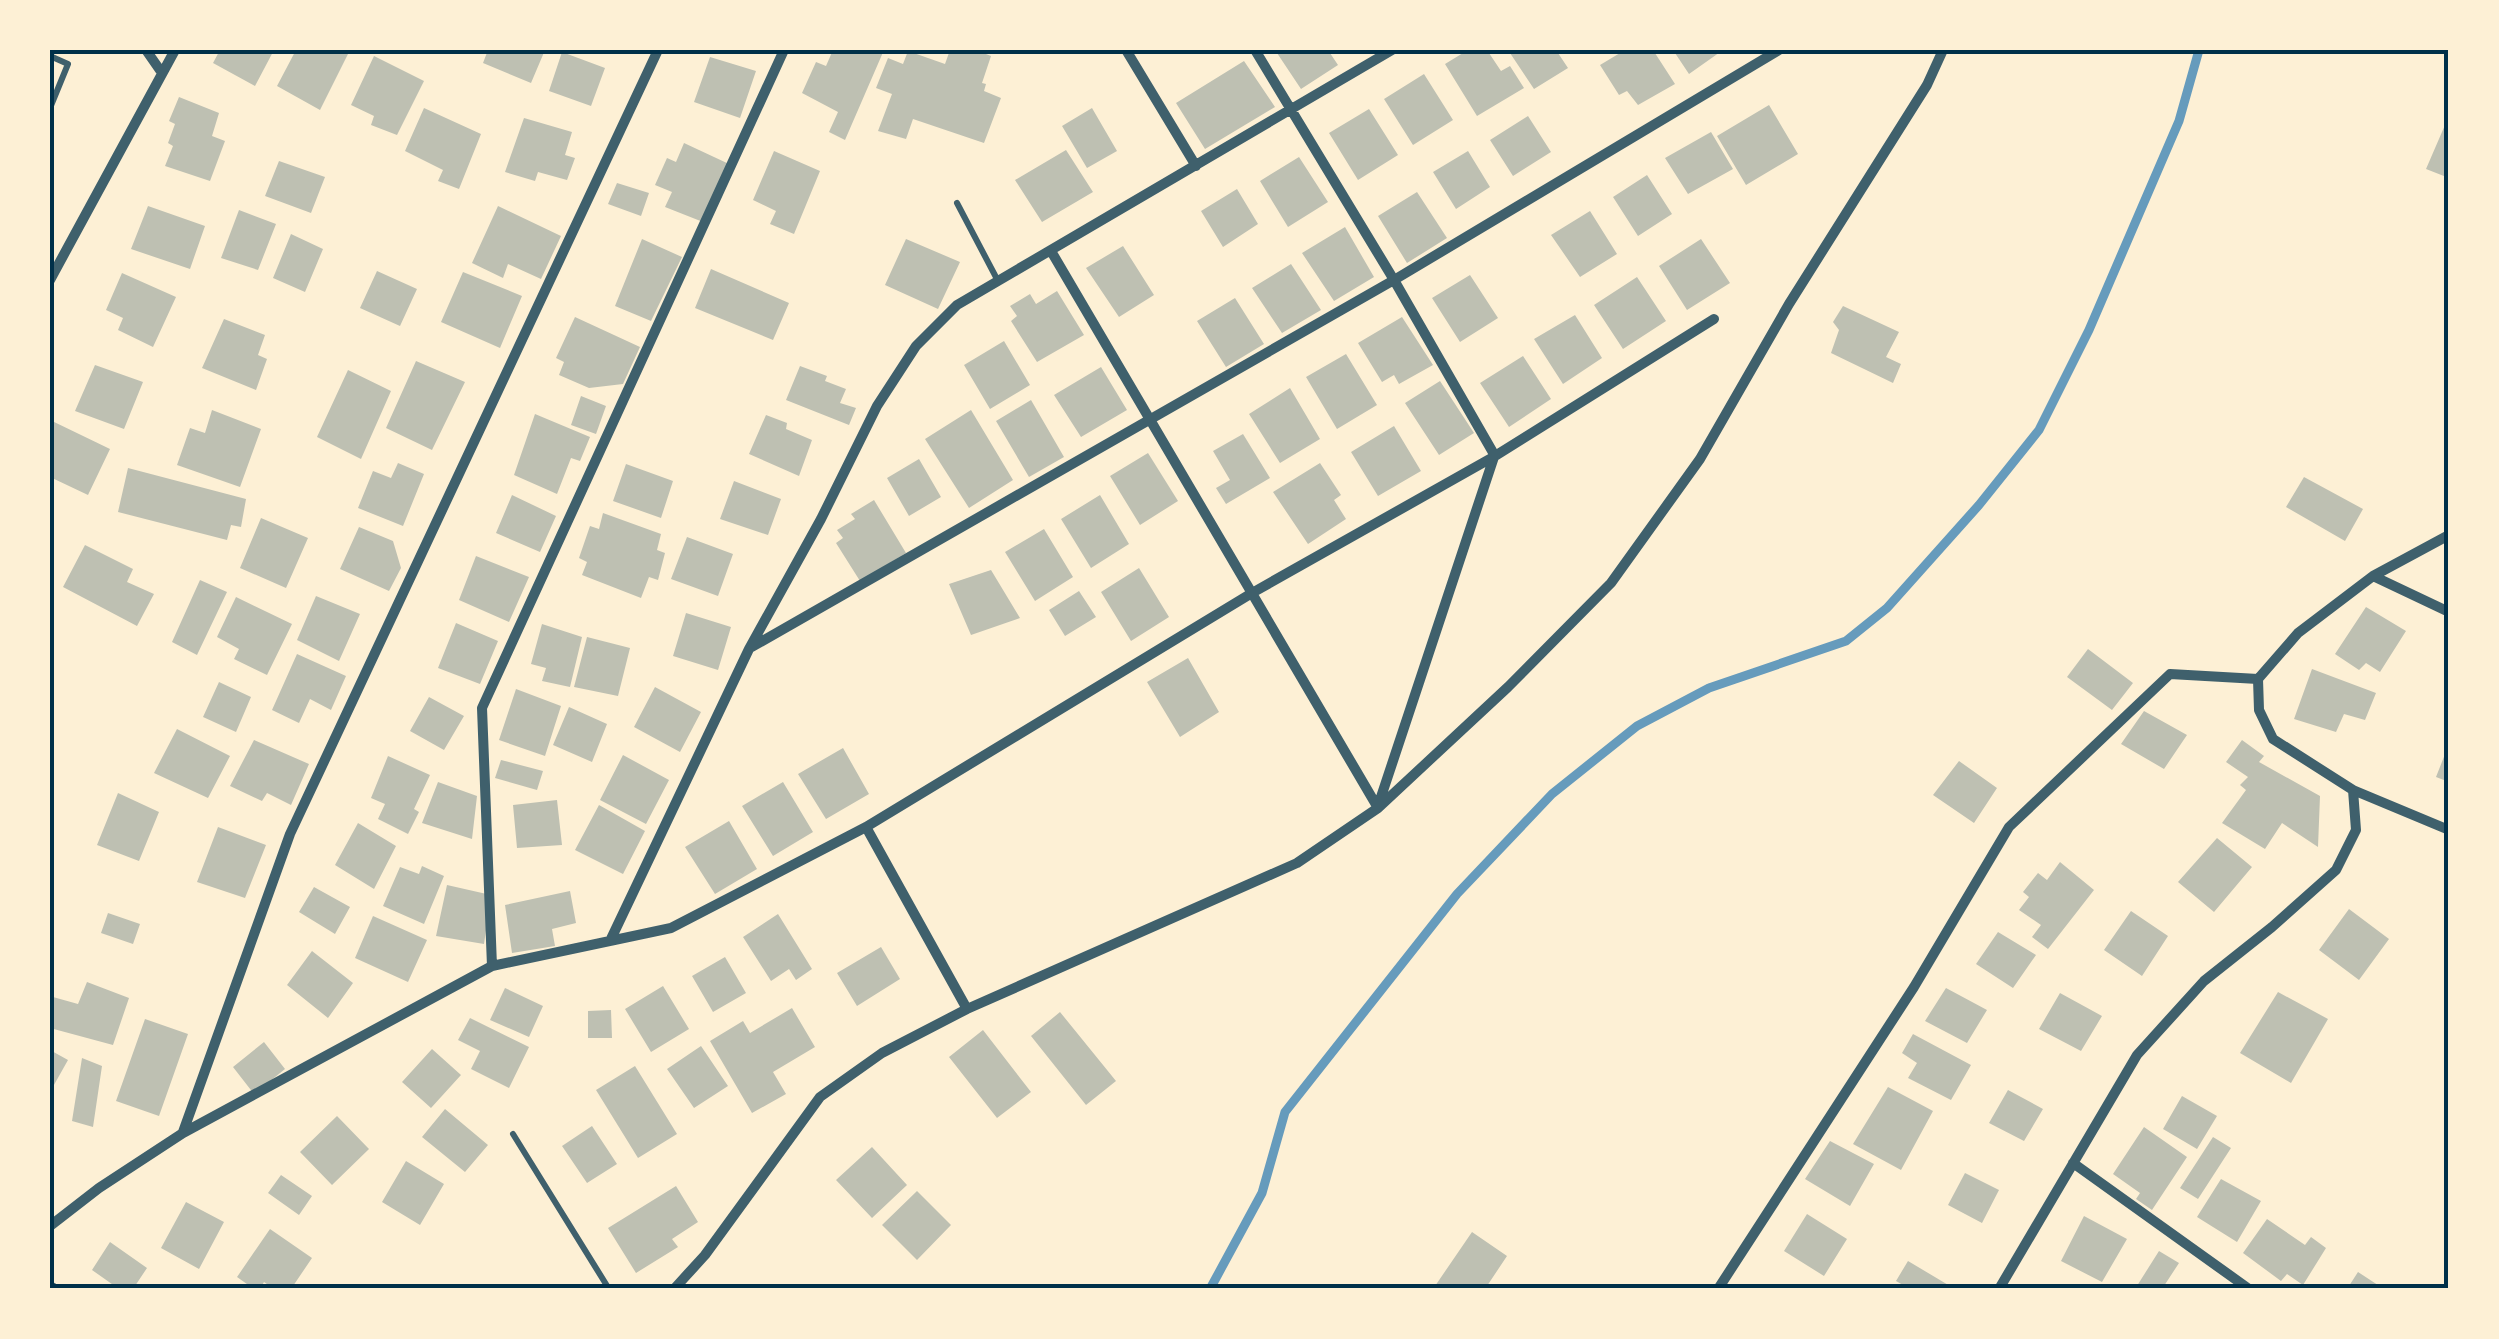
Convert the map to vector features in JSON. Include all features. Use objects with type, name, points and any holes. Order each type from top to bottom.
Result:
[{"type":"street","points":[[146,50],[162,73]]},
{"type":"street","points":[[50,280],[175,50]]},
{"type":"street","points":[[183,1134],[290,834],[658,50]]},
{"type":"street","points":[[492,966],[482,708],[784,50]]},
{"type":"street","points":[[1126,50],[1196,166]]},
{"type":"street","points":[[1255,50],[1495,456],[1378,808]]},
{"type":"street","points":[[610,942],[749,649],[877,406],[916,346],[957,306],[1392,50]]},
{"type":"street","points":[[749,649],[1394,280],[1779,50]]},
{"type":"street","points":[[674,1289],[705,1254],[820,1097],[882,1052],[967,1009],[1297,863],[1378,808],[1508,687],[1611,583],[1700,459],[1789,304],[1927,85],[1943,50]]},
{"type":"street","points":[[1051,251],[1378,808]]},
{"type":"street","points":[[50,1226],[99,1188],[183,1134],[492,966],[671,928],[866,827],[1252,594],[1495,456],[1714,319]]},
{"type":"street","points":[[2449,536],[2373,576],[2298,634],[2258,679],[2259,710],[2273,739],[2353,790],[2449,830]]},
{"type":"street","points":[[2373,576],[2449,612]]},
{"type":"street","points":[[1718,1289],[1914,987],[2010,826],[2170,674],[2258,679]]},
{"type":"street","points":[[1999,1289],[2136,1054],[2204,981],[2336,870],[2356,830],[2353,790]]},
{"type":"street","points":[[866,827],[967,1009]]},
{"type":"street","points":[[2073,1163],[2249,1289]]},
{"type":"lane","points":[[50,56],[68,64],[50,108]]},
{"type":"lane","points":[[957,203],[998,282]]},
{"type":"lane","points":[[513,1134],[609,1289]]},
{"type":"building","points":[[220,50],[274,50],[255,86],[213,63]]},
{"type":"building","points":[[296,50],[349,52],[320,110],[277,86]]},
{"type":"building","points":[[488,50],[545,50],[531,83],[483,63]]},
{"type":"building","points":[[833,50],[884,50],[845,140],[829,132],[838,112],[802,93],[816,62],[826,66]]},
{"type":"building","points":[[950,50],[976,50],[991,56],[982,83],[986,84],[984,91],[1001,98],[984,143],[913,119],[906,139],[878,131],[892,94],[876,88],[888,58],[903,64],[908,51],[945,64]]},
{"type":"building","points":[[1275,50],[1328,50],[1338,65],[1301,89]]},
{"type":"building","points":[[1468,50],[1487,50],[1501,71],[1510,66],[1524,88],[1477,116],[1445,64]]},
{"type":"building","points":[[1508,50],[1556,50],[1568,68],[1534,89]]},
{"type":"building","points":[[1625,50],[1653,50],[1675,84],[1638,105],[1627,91],[1619,95],[1600,65]]},
{"type":"building","points":[[1673,50],[1723,50],[1689,74]]},
{"type":"building","points":[[562,52],[605,68],[591,106],[549,91]]},
{"type":"building","points":[[374,56],[424,81],[397,135],[371,125],[374,116],[351,105]]},
{"type":"building","points":[[710,57],[756,71],[740,118],[694,102]]},
{"type":"building","points":[[1244,61],[1275,107],[1205,149],[1176,103]]},
{"type":"building","points":[[1424,74],[1453,120],[1413,145],[1384,99]]},
{"type":"building","points":[[179,97],[219,113],[212,136],[225,141],[210,181],[165,166],[173,146],[168,143],[175,124],[169,121]]},
{"type":"building","points":[[1769,105],[1798,154],[1746,185],[1717,136]]},
{"type":"building","points":[[424,108],[481,134],[459,189],[438,181],[443,170],[405,151]]},
{"type":"building","points":[[1092,108],[1117,151],[1087,168],[1062,126]]},
{"type":"building","points":[[1369,109],[1398,155],[1358,180],[1329,133]]},
{"type":"building","points":[[1528,116],[1551,152],[1513,176],[1490,140]]},
{"type":"building","points":[[524,118],[572,132],[565,155],[575,158],[567,180],[538,172],[535,181],[505,172]]},
{"type":"building","points":[[2445,125],[2449,126],[2449,178],[2426,169]]},
{"type":"building","points":[[1711,132],[1733,169],[1688,194],[1665,158]]},
{"type":"building","points":[[684,143],[729,164],[703,222],[665,207],[672,192],[655,185],[667,158],[676,162]]},
{"type":"building","points":[[1066,150],[1093,192],[1042,222],[1015,180]]},
{"type":"building","points":[[774,151],[820,171],[794,234],[770,224],[776,211],[753,200]]},
{"type":"building","points":[[1468,151],[1490,187],[1456,209],[1433,172]]},
{"type":"building","points":[[1299,157],[1328,202],[1288,227],[1260,181]]},
{"type":"building","points":[[279,161],[325,177],[311,213],[265,196]]},
{"type":"building","points":[[1647,175],[1672,214],[1638,236],[1613,197]]},
{"type":"building","points":[[617,183],[649,193],[641,216],[608,204]]},
{"type":"building","points":[[1237,189],[1258,224],[1223,247],[1201,211]]},
{"type":"building","points":[[1417,192],[1447,238],[1407,263],[1378,216]]},
{"type":"building","points":[[148,206],[205,226],[190,269],[131,249]]},
{"type":"building","points":[[498,206],[561,236],[541,279],[508,264],[503,278],[472,263]]},
{"type":"building","points":[[239,210],[276,224],[258,270],[221,258]]},
{"type":"building","points":[[1590,211],[1617,254],[1580,277],[1551,235]]},
{"type":"building","points":[[1345,227],[1374,277],[1334,301],[1302,253]]},
{"type":"building","points":[[291,234],[323,249],[305,292],[273,278]]},
{"type":"building","points":[[642,239],[682,257],[651,321],[615,306]]},
{"type":"building","points":[[906,239],[960,262],[938,309],[885,285]]},
{"type":"building","points":[[1701,239],[1730,283],[1687,310],[1659,266]]},
{"type":"building","points":[[1123,246],[1154,295],[1119,317],[1086,268]]},
{"type":"building","points":[[1291,264],[1321,310],[1282,333],[1252,288]]},
{"type":"building","points":[[711,269],[789,303],[773,340],[695,308]]},
{"type":"building","points":[[377,271],[417,289],[400,326],[360,308]]},
{"type":"building","points":[[463,272],[522,296],[500,348],[441,322]]},
{"type":"building","points":[[122,273],[176,297],[153,347],[118,330],[123,318],[106,310]]},
{"type":"building","points":[[1470,275],[1498,318],[1460,342],[1432,298]]},
{"type":"building","points":[[1637,277],[1666,321],[1623,349],[1594,305]]},
{"type":"building","points":[[1057,291],[1084,335],[1037,362],[1011,321],[1017,316],[1010,306],[1030,294],[1036,304]]},
{"type":"building","points":[[1235,298],[1264,344],[1226,367],[1197,321]]},
{"type":"building","points":[[1843,306],[1899,332],[1886,357],[1901,364],[1893,383],[1831,353],[1839,330],[1833,322]]},
{"type":"building","points":[[1575,315],[1602,358],[1563,384],[1534,339]]},
{"type":"building","points":[[575,317],[640,347],[623,384],[589,388],[559,375],[564,362],[556,358]]},
{"type":"building","points":[[1402,317],[1433,365],[1399,384],[1394,375],[1382,382],[1358,343]]},
{"type":"building","points":[[224,319],[265,335],[258,355],[267,359],[256,390],[202,368]]},
{"type":"building","points":[[1004,341],[1030,385],[990,409],[964,365]]},
{"type":"building","points":[[1346,354],[1377,405],[1337,429],[1306,377]]},
{"type":"building","points":[[1523,356],[1551,399],[1509,427],[1480,383]]},
{"type":"building","points":[[416,361],[465,382],[432,450],[386,428]]},
{"type":"building","points":[[95,365],[143,382],[124,429],[75,411]]},
{"type":"building","points":[[800,366],[827,376],[825,381],[846,389],[840,403],[856,408],[849,425],[786,400]]},
{"type":"building","points":[[1101,367],[1127,410],[1081,437],[1054,395]]},
{"type":"building","points":[[348,370],[391,391],[361,459],[317,437]]},
{"type":"building","points":[[1440,381],[1474,433],[1439,455],[1405,403]]},
{"type":"building","points":[[1290,388],[1320,439],[1280,463],[1249,414]]},
{"type":"building","points":[[581,396],[606,406],[596,434],[571,425]]},
{"type":"building","points":[[1031,400],[1064,457],[1029,477],[996,421]]},
{"type":"building","points":[[212,410],[261,429],[240,487],[177,465],[190,428],[205,433]]},
{"type":"building","points":[[971,410],[1013,480],[969,508],[925,439]]},
{"type":"building","points":[[535,414],[590,437],[580,461],[571,458],[557,494],[514,475]]},
{"type":"building","points":[[766,415],[812,440],[799,476],[749,454]]},
{"type":"building","points":[[50,420],[110,449],[88,495],[50,477]]},
{"type":"building","points":[[1394,426],[1421,471],[1378,496],[1351,452]]},
{"type":"building","points":[[1243,434],[1270,478],[1226,504],[1216,488],[1230,480],[1213,451]]},
{"type":"building","points":[[1148,453],[1178,501],[1140,525],[1110,476]]},
{"type":"building","points":[[919,459],[941,497],[909,516],[887,478]]},
{"type":"building","points":[[398,463],[424,474],[403,526],[358,508],[373,471],[391,478]]},
{"type":"building","points":[[1320,463],[1341,495],[1334,500],[1346,519],[1308,544],[1273,492]]},
{"type":"building","points":[[626,464],[673,481],[661,518],[613,501]]},
{"type":"building","points":[[128,468],[246,499],[241,527],[231,525],[227,540],[118,512]]},
{"type":"building","points":[[2304,477],[2363,509],[2345,541],[2286,507]]},
{"type":"building","points":[[734,481],[781,499],[768,535],[720,519]]},
{"type":"building","points":[[512,495],[556,516],[540,552],[496,533]]},
{"type":"building","points":[[1100,495],[1129,544],[1091,568],[1061,519]]},
{"type":"building","points":[[874,500],[906,553],[860,581],[836,543],[843,538],[837,530],[855,519],[851,514]]},
{"type":"building","points":[[603,513],[661,534],[657,550],[665,553],[658,580],[649,577],[641,598],[582,575],[587,562],[579,558],[590,526],[599,529]]},
{"type":"building","points":[[261,518],[308,538],[286,588],[240,568]]},
{"type":"building","points":[[359,527],[393,541],[401,568],[389,591],[340,569]]},
{"type":"building","points":[[1044,529],[1073,577],[1035,601],[1005,552]]},
{"type":"building","points":[[687,537],[733,554],[718,596],[671,579]]},
{"type":"building","points":[[85,545],[133,569],[127,582],[154,594],[137,626],[63,587]]},
{"type":"building","points":[[476,556],[529,577],[509,622],[459,600]]},
{"type":"building","points":[[1139,568],[1169,617],[1131,641],[1101,592]]},
{"type":"building","points":[[991,570],[1020,618],[971,635],[949,584]]},
{"type":"building","points":[[200,580],[227,592],[197,655],[172,642]]},
{"type":"building","points":[[1079,591],[1096,617],[1065,636],[1049,610]]},
{"type":"building","points":[[316,596],[360,614],[339,661],[297,640]]},
{"type":"building","points":[[236,597],[292,624],[267,675],[234,659],[239,649],[217,637]]},
{"type":"building","points":[[2366,607],[2406,631],[2380,672],[2366,663],[2359,670],[2335,654]]},
{"type":"building","points":[[686,613],[731,627],[718,670],[673,656]]},
{"type":"building","points":[[456,623],[498,641],[480,684],[438,668]]},
{"type":"building","points":[[542,624],[582,637],[570,687],[542,681],[546,668],[531,664]]},
{"type":"building","points":[[587,637],[630,648],[618,696],[574,687]]},
{"type":"building","points":[[2088,649],[2133,683],[2112,710],[2067,677]]},
{"type":"building","points":[[297,654],[346,676],[331,710],[310,699],[299,723],[272,710]]},
{"type":"building","points":[[1188,658],[1219,712],[1180,737],[1147,682]]},
{"type":"building","points":[[2312,669],[2376,693],[2365,720],[2344,714],[2336,732],[2294,719]]},
{"type":"building","points":[[219,682],[251,697],[236,732],[203,717]]},
{"type":"building","points":[[655,687],[701,712],[680,752],[634,727]]},
{"type":"building","points":[[516,689],[561,706],[545,756],[499,740]]},
{"type":"building","points":[[429,697],[464,716],[444,750],[410,731]]},
{"type":"building","points":[[569,707],[607,724],[592,762],[553,745]]},
{"type":"building","points":[[2144,711],[2187,735],[2164,769],[2121,744]]},
{"type":"building","points":[[177,729],[230,756],[208,798],[154,773]]},
{"type":"building","points":[[254,740],[309,764],[291,805],[267,793],[262,801],[230,786]]},
{"type":"building","points":[[2242,740],[2264,756],[2259,762],[2320,796],[2318,847],[2282,823],[2265,849],[2222,823],[2246,790],[2240,785],[2248,777],[2226,762]]},
{"type":"building","points":[[2449,744],[2449,782],[2436,777]]},
{"type":"building","points":[[843,748],[869,794],[826,819],[798,774]]},
{"type":"building","points":[[623,755],[669,780],[646,824],[600,800]]},
{"type":"building","points":[[388,756],[430,775],[414,809],[419,812],[408,834],[378,819],[385,804],[371,798]]},
{"type":"building","points":[[501,760],[543,771],[537,790],[495,778]]},
{"type":"building","points":[[1959,761],[1997,788],[1974,823],[1933,795]]},
{"type":"building","points":[[438,782],[477,796],[472,839],[422,823]]},
{"type":"building","points":[[783,782],[813,832],[773,856],[742,806]]},
{"type":"building","points":[[118,793],[159,812],[139,861],[97,845]]},
{"type":"building","points":[[557,800],[562,845],[517,848],[513,805]]},
{"type":"building","points":[[599,805],[645,831],[623,874],[575,850]]},
{"type":"building","points":[[729,821],[757,869],[715,894],[685,847]]},
{"type":"building","points":[[358,823],[396,846],[374,889],[335,865]]},
{"type":"building","points":[[218,827],[266,845],[245,898],[197,882]]},
{"type":"building","points":[[2217,838],[2252,867],[2214,912],[2178,882]]},
{"type":"building","points":[[2060,862],[2094,890],[2048,949],[2032,937],[2041,925],[2019,910],[2029,897],[2023,892],[2038,873],[2047,880]]},
{"type":"building","points":[[422,866],[444,876],[424,924],[383,906],[400,867],[419,874]]},
{"type":"building","points":[[447,885],[491,895],[484,944],[436,936]]},
{"type":"building","points":[[314,887],[350,907],[335,934],[299,912]]},
{"type":"building","points":[[570,891],[576,923],[552,929],[555,946],[512,953],[505,905]]},
{"type":"building","points":[[2349,909],[2389,939],[2359,980],[2319,950]]},
{"type":"building","points":[[2131,911],[2168,936],[2142,976],[2104,950]]},
{"type":"building","points":[[108,913],[140,924],[133,944],[101,933]]},
{"type":"building","points":[[778,914],[812,969],[796,980],[789,969],[771,981],[743,937]]},
{"type":"building","points":[[373,916],[427,940],[408,982],[355,958]]},
{"type":"building","points":[[1998,932],[2036,955],[2013,988],[1976,964]]},
{"type":"building","points":[[881,947],[900,979],[857,1006],[837,973]]},
{"type":"building","points":[[312,951],[353,983],[328,1018],[287,985]]},
{"type":"building","points":[[725,957],[746,993],[713,1012],[692,976]]},
{"type":"building","points":[[87,982],[129,998],[113,1045],[50,1028],[53,997],[78,1004]]},
{"type":"building","points":[[663,986],[689,1029],[651,1052],[625,1009]]},
{"type":"building","points":[[505,988],[543,1006],[529,1037],[490,1020]]},
{"type":"building","points":[[1946,988],[1987,1010],[1967,1043],[1925,1021]]},
{"type":"building","points":[[2278,992],[2328,1019],[2291,1083],[2240,1053]]},
{"type":"building","points":[[2060,993],[2102,1016],[2081,1051],[2039,1029]]},
{"type":"building","points":[[792,1008],[815,1047],[773,1072],[786,1094],[752,1113],[710,1041],[743,1021],[750,1033]]},
{"type":"building","points":[[611,1010],[612,1038],[588,1038],[588,1011]]},
{"type":"building","points":[[1060,1012],[1116,1081],[1086,1105],[1031,1036]]},
{"type":"building","points":[[470,1018],[529,1047],[509,1088],[471,1069],[480,1051],[458,1040]]},
{"type":"building","points":[[145,1019],[188,1034],[159,1116],[116,1101]]},
{"type":"building","points":[[983,1030],[1031,1092],[997,1118],[949,1057]]},
{"type":"building","points":[[1913,1034],[1971,1065],[1951,1100],[1908,1078],[1917,1063],[1902,1053]]},
{"type":"building","points":[[264,1042],[285,1069],[254,1094],[233,1067]]},
{"type":"building","points":[[701,1046],[728,1086],[694,1108],[667,1069]]},
{"type":"building","points":[[432,1049],[461,1075],[431,1108],[402,1082]]},
{"type":"building","points":[[50,1050],[68,1060],[50,1092]]},
{"type":"building","points":[[82,1058],[102,1066],[93,1127],[72,1121]]},
{"type":"building","points":[[635,1066],[677,1134],[638,1158],[596,1090]]},
{"type":"building","points":[[1888,1087],[1933,1111],[1901,1170],[1853,1144]]},
{"type":"building","points":[[2008,1090],[2043,1109],[2024,1141],[1989,1123]]},
{"type":"building","points":[[2182,1096],[2217,1116],[2197,1149],[2163,1129]]},
{"type":"building","points":[[445,1109],[488,1145],[465,1172],[422,1137]]},
{"type":"building","points":[[337,1116],[369,1149],[332,1185],[300,1152]]},
{"type":"building","points":[[592,1126],[617,1164],[587,1183],[562,1146]]},
{"type":"building","points":[[2144,1127],[2187,1157],[2152,1210],[2136,1199],[2140,1193],[2113,1174]]},
{"type":"building","points":[[2213,1137],[2231,1148],[2198,1199],[2180,1188]]},
{"type":"building","points":[[1830,1141],[1874,1164],[1850,1206],[1805,1179]]},
{"type":"building","points":[[872,1147],[907,1185],[872,1218],[836,1180]]},
{"type":"building","points":[[406,1161],[444,1184],[420,1225],[382,1202]]},
{"type":"building","points":[[1965,1173],[1999,1190],[1982,1223],[1948,1205]]},
{"type":"building","points":[[281,1175],[312,1196],[299,1215],[268,1193]]},
{"type":"building","points":[[2221,1179],[2261,1201],[2237,1242],[2197,1217]]},
{"type":"building","points":[[676,1186],[698,1222],[672,1239],[678,1247],[636,1273],[608,1228]]},
{"type":"building","points":[[917,1191],[951,1225],[917,1260],[882,1225]]},
{"type":"building","points":[[186,1202],[224,1222],[199,1269],[161,1248]]},
{"type":"building","points":[[1807,1214],[1847,1239],[1824,1276],[1784,1251]]},
{"type":"building","points":[[2084,1216],[2127,1239],[2102,1282],[2061,1261]]},
{"type":"building","points":[[2267,1219],[2305,1245],[2311,1237],[2326,1248],[2303,1285],[2287,1274],[2281,1281],[2243,1253]]},
{"type":"building","points":[[270,1229],[312,1258],[291,1289],[274,1289],[264,1282],[260,1289],[254,1289],[237,1277]]},
{"type":"building","points":[[1472,1232],[1507,1256],[1485,1289],[1433,1289]]},
{"type":"building","points":[[110,1242],[147,1268],[133,1289],[119,1289],[92,1270]]},
{"type":"building","points":[[2159,1251],[2179,1263],[2162,1289],[2135,1289]]},
{"type":"building","points":[[1908,1261],[1955,1289],[1910,1289],[1896,1281]]},
{"type":"building","points":[[2358,1272],[2384,1289],[2347,1289]]},
{"type":"waterway","points":[[1210,1289],[1262,1193],[1285,1112],[1457,894],[1552,794],[1637,726],[1709,688],[1846,641],[1887,608],[1979,505],[2039,430],[2089,330],[2179,121],[2199,50]]}]
